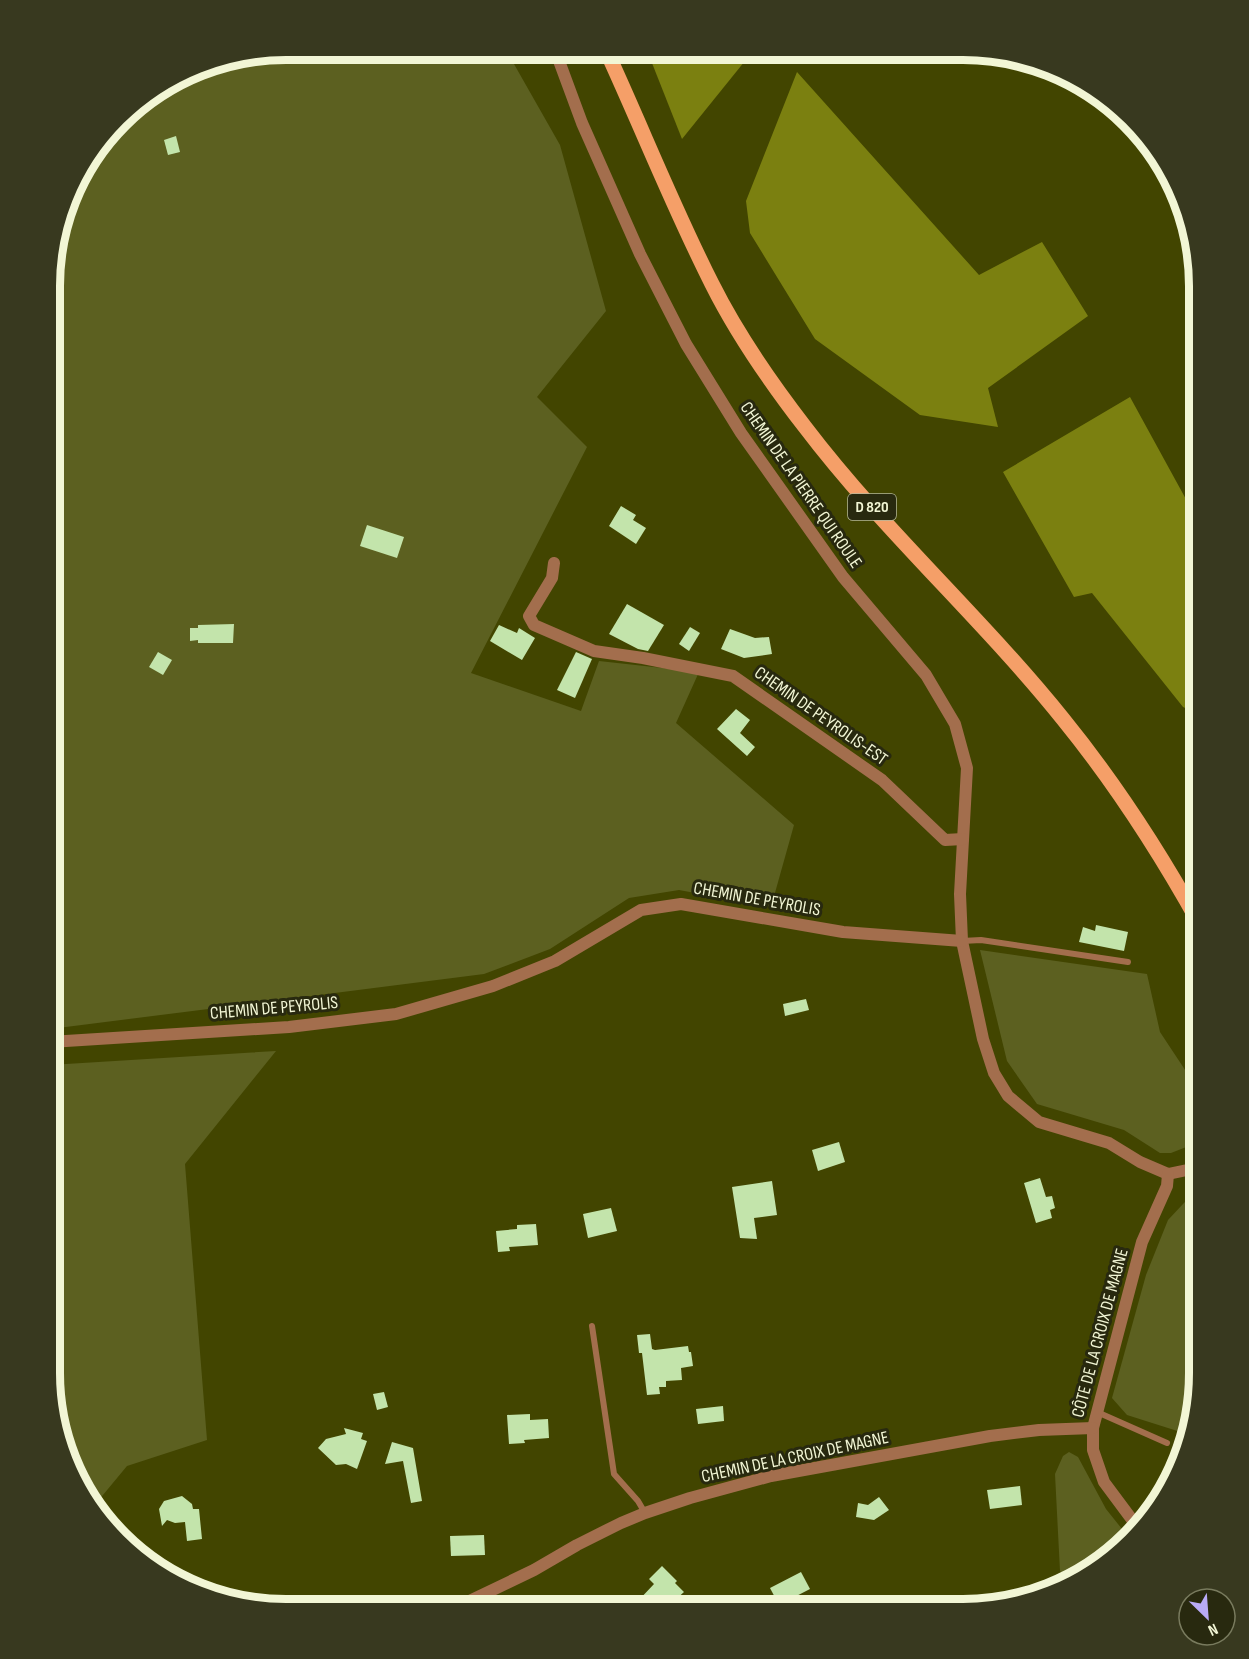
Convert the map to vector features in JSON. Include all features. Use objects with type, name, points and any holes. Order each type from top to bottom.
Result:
[{"type":"main road","name":"D 820","points":[[610,60],[666,189],[704,267],[752,352],[805,427],[862,496],[999,645],[1062,718],[1118,790],[1168,867],[1189,905]]},
{"type":"street","name":"CHEMIN DE LA PIERRE QUI ROULE","points":[[559,60],[582,123],[640,254],[686,344],[741,433],[843,577],[926,675],[955,724],[967,768],[960,894],[962,941]]},
{"type":"street","name":"CHEMIN DE PEYROLIS-EST","points":[[554,564],[552,578],[529,616],[534,625],[594,651],[733,676],[882,780],[945,840],[963,839]]},
{"type":"street","name":"CHEMIN DE PEYROLIS","points":[[60,1041],[289,1027],[396,1014],[494,986],[555,961],[641,910],[681,904],[843,932],[962,941]]},
{"type":"street","points":[[962,941],[982,1039],[994,1073],[1008,1096],[1039,1122],[1109,1143],[1140,1162],[1168,1174],[1189,1170]]},
{"type":"street","name":"CÔTE DE LA CROIX DE MAGNE","points":[[1133,1522],[1104,1482],[1093,1450],[1093,1428],[1142,1242],[1167,1186],[1168,1174]]},
{"type":"street","name":"CHEMIN DE LA CROIX DE MAGNE","points":[[474,1599],[534,1570],[586,1540],[645,1513],[690,1498],[771,1476],[990,1436],[1039,1430],[1093,1428]]},
{"type":"lane","points":[[962,941],[981,940],[1128,962]]},
{"type":"lane","points":[[592,1326],[614,1474],[645,1513]]},
{"type":"lane","points":[[1097,1413],[1167,1443]]},
{"type":"green space","points":[[271,60],[512,60],[560,145],[606,311],[537,397],[587,447],[471,673],[581,711],[599,661],[699,672],[676,723],[794,825],[771,907],[679,890],[629,898],[550,949],[484,974],[60,1028],[60,271],[64,242],[83,186],[98,160],[116,137],[160,98],[186,83],[213,72],[242,64]]},
{"type":"green space","points":[[980,950],[1147,974],[1160,1032],[1189,1076],[1189,1146],[1171,1153],[1160,1153],[1124,1130],[1037,1104],[1007,1061]]},
{"type":"green space","points":[[276,1051],[185,1164],[207,1440],[127,1466],[99,1500],[83,1473],[72,1446],[64,1417],[60,1388],[60,1064]]},
{"type":"green space","points":[[1189,1198],[1189,1388],[1181,1432],[1127,1415],[1112,1398],[1146,1275],[1168,1220]]},
{"type":"green space","points":[[1069,1452],[1078,1457],[1106,1509],[1124,1532],[1089,1561],[1065,1575],[1060,1571],[1055,1474],[1063,1456]]},
{"type":"shaded area","points":[[651,60],[746,60],[682,139]]},
{"type":"shaded area","points":[[797,72],[979,275],[1042,242],[1088,316],[988,388],[998,427],[920,415],[815,339],[750,233],[746,201]]},
{"type":"shaded area","points":[[1130,397],[1189,505],[1189,710],[1183,707],[1092,593],[1074,597],[1003,472]]},
{"type":"building","points":[[176,136],[180,152],[168,155],[164,140]]},
{"type":"building","points":[[621,506],[636,515],[633,520],[646,528],[636,544],[609,526]]},
{"type":"building","points":[[367,525],[404,537],[397,558],[360,546]]},
{"type":"building","points":[[627,604],[664,625],[648,651],[638,649],[609,634]]},
{"type":"building","points":[[234,624],[233,643],[190,641],[190,628],[198,628],[198,625]]},
{"type":"building","points":[[499,625],[517,633],[519,628],[535,638],[522,660],[490,641]]},
{"type":"building","points":[[690,627],[700,633],[689,651],[679,644]]},
{"type":"building","points":[[730,629],[755,638],[769,637],[772,654],[744,658],[721,649]]},
{"type":"building","points":[[158,652],[172,660],[163,675],[149,667]]},
{"type":"building","points":[[576,652],[592,659],[575,698],[557,690]]},
{"type":"building","points":[[736,709],[750,720],[740,733],[755,747],[747,756],[717,729]]},
{"type":"building","points":[[1096,925],[1128,932],[1124,951],[1079,942],[1083,927],[1095,931]]},
{"type":"building","points":[[806,999],[809,1010],[785,1016],[783,1004]]},
{"type":"building","points":[[839,1142],[845,1162],[818,1171],[812,1150]]},
{"type":"building","points":[[1040,1178],[1046,1197],[1052,1196],[1055,1208],[1050,1210],[1052,1218],[1036,1223],[1024,1183]]},
{"type":"building","points":[[772,1181],[777,1215],[754,1218],[757,1239],[740,1238],[732,1187]]},
{"type":"building","points":[[611,1208],[617,1231],[588,1238],[583,1214]]},
{"type":"building","points":[[536,1224],[538,1245],[509,1247],[510,1251],[498,1252],[496,1231],[517,1229],[517,1225]]},
{"type":"building","points":[[650,1334],[652,1349],[655,1350],[688,1346],[693,1366],[681,1368],[682,1380],[666,1381],[666,1387],[659,1387],[660,1394],[647,1395],[642,1353],[639,1353],[637,1335]]},
{"type":"building","points":[[384,1392],[388,1407],[377,1410],[373,1394]]},
{"type":"building","points":[[723,1406],[724,1421],[698,1424],[696,1409]]},
{"type":"building","points":[[530,1414],[530,1420],[548,1419],[549,1438],[509,1444],[507,1415]]},
{"type":"building","points":[[344,1428],[363,1433],[361,1439],[367,1441],[357,1469],[346,1464],[336,1465],[318,1448],[326,1439],[346,1434]]},
{"type":"building","points":[[392,1442],[413,1448],[422,1501],[411,1503],[403,1461],[385,1464]]},
{"type":"building","points":[[1020,1486],[1022,1505],[990,1509],[987,1490]]},
{"type":"building","points":[[182,1496],[192,1504],[193,1509],[199,1509],[202,1539],[187,1541],[185,1522],[175,1523],[167,1520],[162,1526],[159,1509],[164,1501]]},
{"type":"building","points":[[879,1497],[889,1510],[874,1520],[856,1517],[858,1503],[868,1505]]},
{"type":"building","points":[[484,1535],[485,1555],[451,1556],[450,1536]]},
{"type":"building","points":[[662,1566],[684,1592],[676,1599],[670,1599],[667,1596],[664,1599],[640,1599],[654,1584],[649,1579]]},
{"type":"building","points":[[801,1572],[810,1589],[791,1599],[776,1599],[770,1588]]}]
